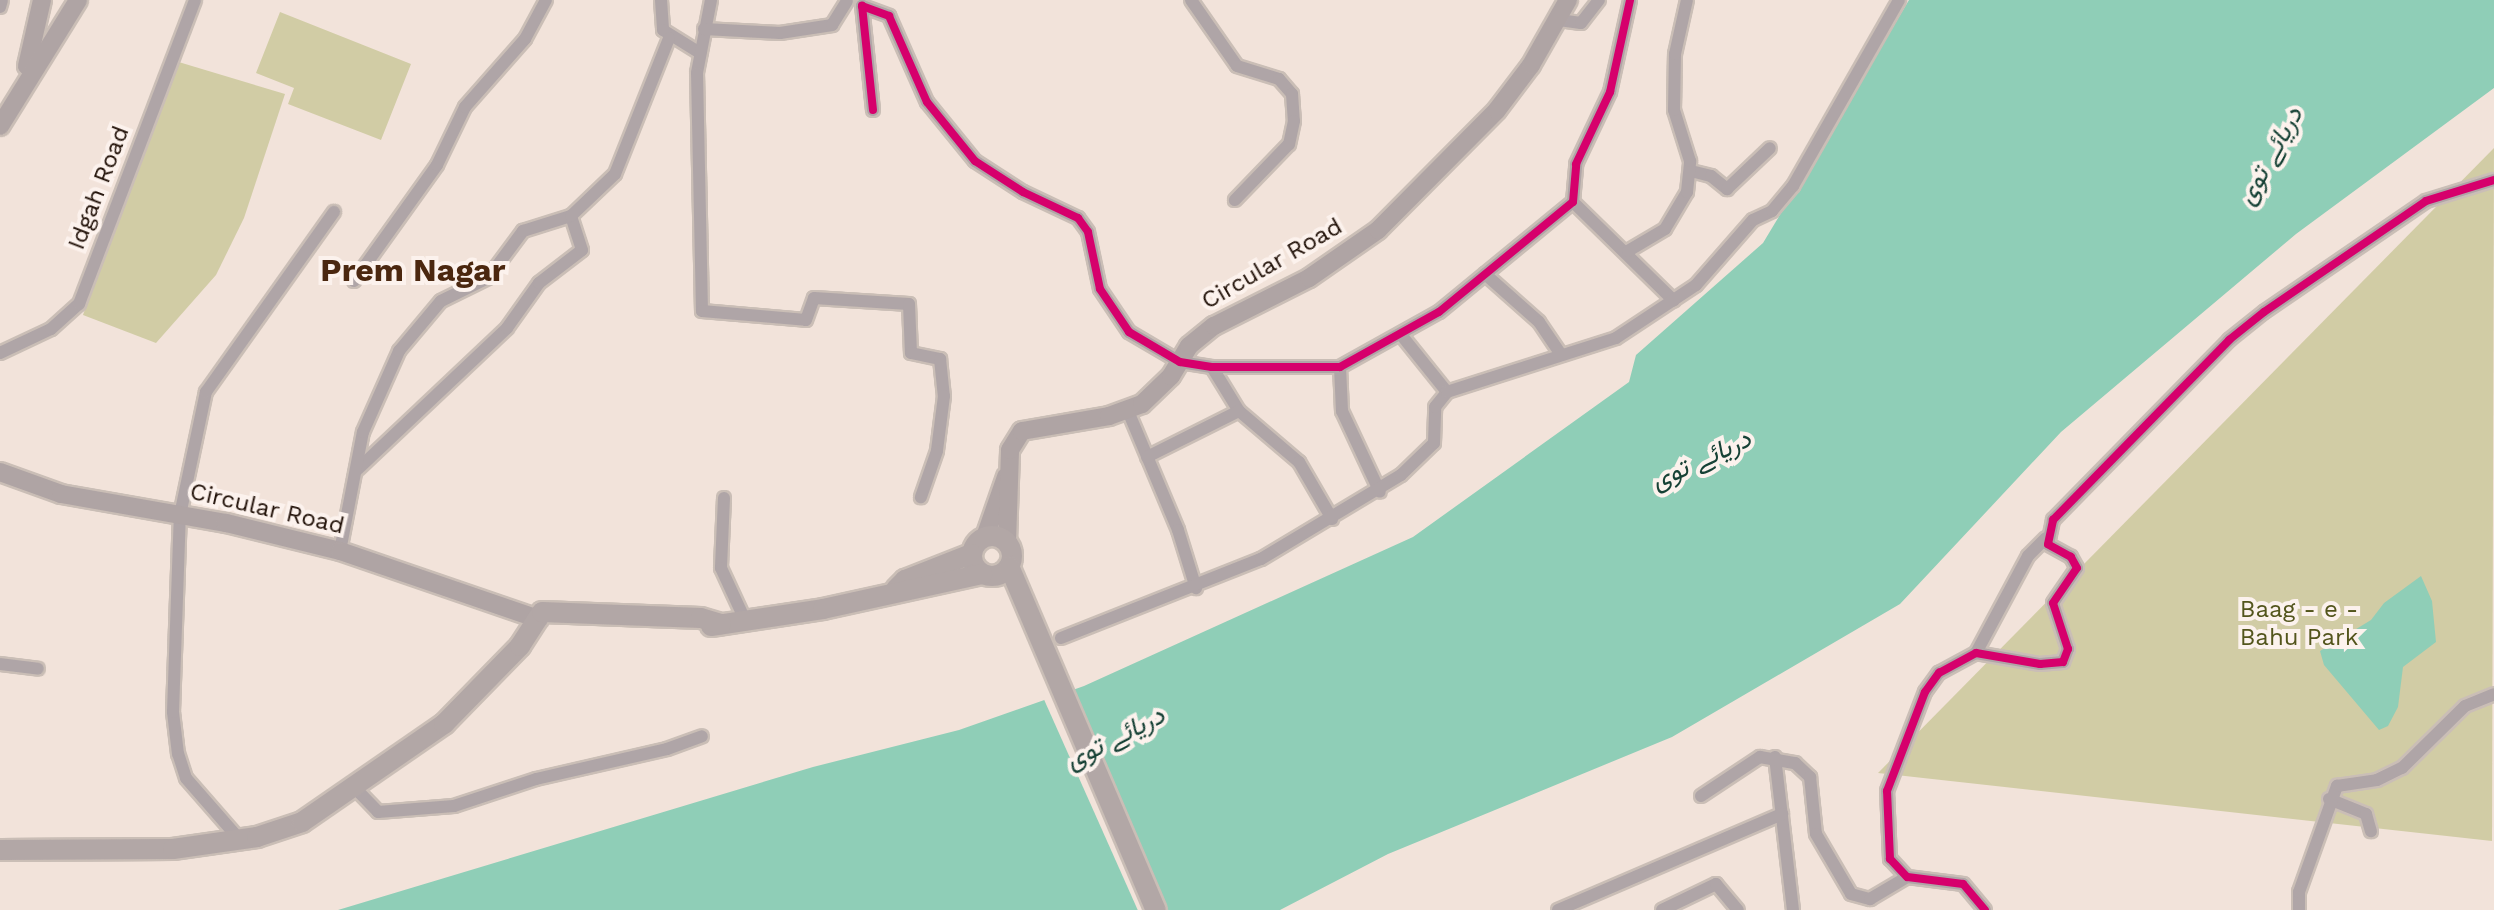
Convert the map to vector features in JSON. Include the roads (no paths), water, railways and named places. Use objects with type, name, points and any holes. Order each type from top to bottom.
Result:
[{"type":"main road","points":[[12,106],[33,48],[42,0]]},
{"type":"main road","points":[[0,126],[78,0]]},
{"type":"main road","name":"Circular Road","points":[[1006,477],[1010,450],[1022,431],[1128,411],[1157,391],[1214,326],[1309,278],[1405,207],[1497,110],[1559,20],[1568,0]]},
{"type":"main road","name":"Circular Road","points":[[0,472],[61,494],[180,515],[340,551],[541,615],[701,618],[721,624],[746,622],[893,592],[1002,580]]},
{"type":"main road","points":[[893,592],[905,580],[971,554],[985,537],[1006,477]]},
{"type":"main road","points":[[1006,477],[1007,542],[1002,580],[1145,910]]},
{"type":"main road","points":[[985,537],[1007,542]]},
{"type":"main road","points":[[971,554],[1002,580],[1156,910]]},
{"type":"main road","points":[[0,859],[209,857],[294,837],[470,716],[541,615]]},
{"type":"main road","points":[[0,850],[173,849],[240,840],[302,822],[359,793]]},
{"type":"street","points":[[0,7],[2,0]]},
{"type":"street","name":"Idgah Road","points":[[0,353],[51,329],[79,304],[195,0]]},
{"type":"street","points":[[354,281],[437,165],[465,107],[525,39],[546,0]]},
{"type":"street","points":[[661,0],[660,23],[669,38],[700,53]]},
{"type":"street","points":[[711,0],[700,53],[702,311],[806,320],[814,298],[906,302],[911,308],[911,353],[940,359],[944,396],[937,451],[921,497]]},
{"type":"street","points":[[1191,0],[1237,66],[1279,79],[1292,94],[1294,121],[1289,144],[1235,200]]},
{"type":"street","points":[[1559,20],[1581,23],[1599,0]]},
{"type":"street","points":[[704,29],[780,33],[832,25],[845,1],[887,13],[927,102],[975,161],[1023,192],[1078,218],[1088,232],[1100,289],[1116,317],[1146,345],[1180,362],[1212,367],[1340,367],[1402,336],[1573,202],[1576,164],[1610,92],[1630,0]]},
{"type":"street","points":[[1628,251],[1665,229],[1687,192],[1691,171],[1674,110],[1675,54],[1687,0]]},
{"type":"street","points":[[1061,638],[1196,588],[1380,492],[1434,443],[1435,407],[1447,392],[1502,378],[1560,353],[1616,338],[1674,301],[1793,186],[1899,0]]},
{"type":"street","points":[[862,6],[873,110]]},
{"type":"street","points":[[340,551],[363,432],[389,369],[435,306],[488,278],[523,231],[571,216],[615,174],[669,38]]},
{"type":"street","points":[[1691,171],[1711,176],[1727,189],[1770,148]]},
{"type":"street","points":[[1985,910],[1963,884],[1907,877],[1896,869],[1887,847],[1887,791],[1925,692],[1939,673],[1978,646],[2028,556],[2046,538],[2053,520],[2252,321],[2426,201],[2494,180]]},
{"type":"street","points":[[1573,202],[1628,251],[1674,301]]},
{"type":"street","points":[[240,840],[186,778],[178,754],[173,712],[180,515],[206,392],[334,212]]},
{"type":"street","points":[[358,469],[507,328],[539,283],[582,250],[571,216]]},
{"type":"street","points":[[1485,274],[1539,322],[1560,353]]},
{"type":"street","points":[[1402,336],[1447,392]]},
{"type":"street","points":[[1212,367],[1239,411],[1294,457],[1332,519]]},
{"type":"street","points":[[1340,367],[1342,411],[1380,492]]},
{"type":"street","points":[[1128,411],[1196,588]]},
{"type":"street","points":[[1147,457],[1239,411]]},
{"type":"street","points":[[724,498],[721,568],[746,622]]},
{"type":"street","points":[[1978,646],[2055,665],[2067,657],[2053,603],[2077,568],[2046,538]]},
{"type":"street","points":[[0,664],[38,669]]},
{"type":"street","points":[[2299,910],[2299,892],[2329,799],[2343,783],[2377,780],[2402,768],[2465,706],[2494,694]]},
{"type":"street","points":[[359,793],[378,812],[391,814],[454,806],[702,736]]},
{"type":"street","points":[[1701,796],[1760,757],[1775,757],[1802,766],[1810,777],[1816,834],[1851,894],[1870,899],[1907,877]]},
{"type":"street","points":[[1775,757],[1793,910]]},
{"type":"street","points":[[2329,799],[2366,814],[2371,831]]},
{"type":"street","points":[[1558,910],[1782,814]]},
{"type":"street","points":[[1662,910],[1716,884],[1738,910]]},
{"type":"water","name":"دریائے توی","points":[[1909,0],[2494,0],[2494,88],[2296,234],[2061,432],[1900,604],[1672,737],[1388,854],[1280,910],[338,910],[813,767],[959,730],[1084,686],[1413,537],[1629,382],[1636,355],[1763,243]]},
{"type":"water","points":[[2421,576],[2432,601],[2436,642],[2403,667],[2398,707],[2388,726],[2379,730],[2324,665],[2320,651],[2371,620],[2384,603]]},
{"type":"district","name":"Prem Nagar","points":[[413,270]]},
{"type":"park label","name":"Baag - e - Bahu Park","points":[[2299,624]]}]
